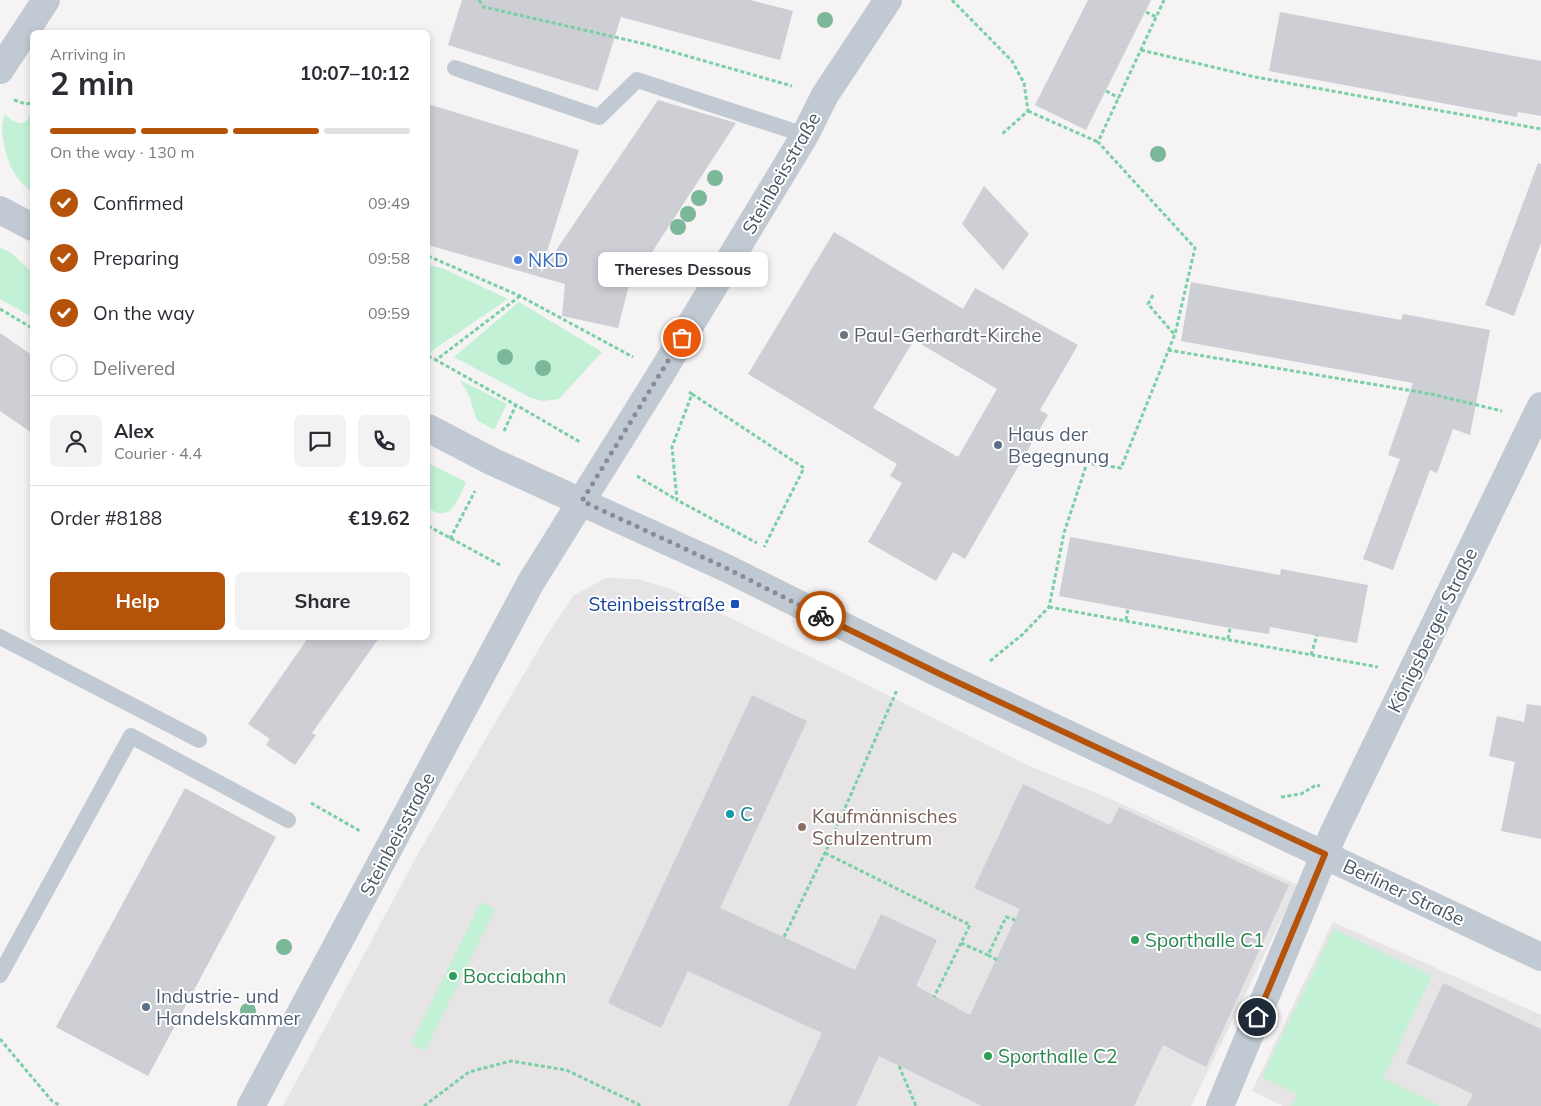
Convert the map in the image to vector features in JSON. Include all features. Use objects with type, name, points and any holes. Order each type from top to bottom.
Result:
[{"type":"street","points":[[0,70],[46,0]]},
{"type":"street","name":"Steinbeisstraße","points":[[251,1106],[531,582],[662,372],[805,135],[825,95],[888,0]]},
{"type":"street","points":[[0,210],[30,226]]},
{"type":"street","name":"Königsberger Straße","points":[[1220,1106],[1325,854],[1538,412]]},
{"type":"street","name":"Berliner Straße","points":[[430,429],[491,461],[724,567],[942,675],[1541,957]]},
{"type":"lane","points":[[455,68],[598,117],[636,80],[805,135]]},
{"type":"lane","points":[[0,638],[199,740]]},
{"type":"lane","points":[[0,975],[131,736],[288,820]]},
{"type":"path","points":[[479,0],[484,7],[645,44],[825,95]]},
{"type":"path","points":[[952,0],[1012,60],[1024,83],[1028,111]]},
{"type":"path","points":[[1098,142],[1164,0]]},
{"type":"path","points":[[1146,12],[1156,16]]},
{"type":"path","points":[[1141,50],[1255,77],[1541,129]]},
{"type":"path","points":[[1106,91],[1119,98]]},
{"type":"path","points":[[1001,135],[1028,111]]},
{"type":"path","points":[[982,658],[990,662],[1023,634],[1049,607],[1064,532],[1088,463],[1121,468],[1175,334],[1195,248],[1098,142],[1028,111]]},
{"type":"path","points":[[430,257],[520,296],[662,372],[804,468],[764,547],[678,500],[430,357]]},
{"type":"path","points":[[1153,295],[1148,304],[1175,334]]},
{"type":"path","points":[[436,360],[520,296]]},
{"type":"path","points":[[0,309],[30,327]]},
{"type":"path","points":[[1168,350],[1538,412]]},
{"type":"path","points":[[678,500],[672,447],[692,394]]},
{"type":"path","points":[[430,527],[531,582]]},
{"type":"path","points":[[1049,607],[1411,673]]},
{"type":"path","points":[[1126,620],[1128,608]]},
{"type":"path","points":[[1228,639],[1230,628]]},
{"type":"path","points":[[1311,654],[1317,636]]},
{"type":"path","points":[[784,937],[825,853],[894,696]]},
{"type":"path","points":[[1276,798],[1301,794],[1316,785],[1350,800]]},
{"type":"path","points":[[825,853],[970,925],[934,997]]},
{"type":"path","points":[[988,955],[1006,918],[1015,920]]},
{"type":"path","points":[[961,943],[997,960]]},
{"type":"path","points":[[0,1039],[52,1101],[61,1106]]},
{"type":"path","points":[[424,1106],[469,1072],[511,1061],[566,1070],[642,1106]]},
{"type":"path","points":[[899,1066],[916,1106]]},
{"type":"shaded area","name":"Kaufmännisches Schulzentrum","points":[[606,578],[637,579],[671,589],[1029,766],[1120,803],[1298,885],[1191,1106],[283,1106],[420,850],[547,635],[573,596]]},
{"type":"shaded area","points":[[1333,922],[1541,1015],[1541,1106],[1283,1106],[1252,1091]]},
{"type":"green space","points":[[4,114],[21,124],[30,114],[30,190],[19,179],[10,164],[2,129]]},
{"type":"green space","points":[[0,248],[10,252],[30,270],[30,316],[0,299]]},
{"type":"green space","points":[[430,265],[442,268],[508,299],[430,352]]},
{"type":"green space","points":[[519,302],[602,352],[559,399],[543,401],[531,398],[454,357]]},
{"type":"green space","points":[[460,380],[507,404],[494,430],[477,420],[469,396]]},
{"type":"green space","points":[[430,464],[466,482],[453,508],[444,513],[437,513],[430,509]]},
{"type":"green space","name":"Bocciabahn","points":[[481,902],[495,909],[425,1051],[411,1044]]},
{"type":"green space","points":[[1334,929],[1432,976],[1383,1078],[1440,1106],[1292,1106],[1298,1094],[1262,1077]]},
{"type":"building","points":[[462,0],[750,0],[793,11],[780,60],[621,17],[598,91],[448,45]]},
{"type":"building","points":[[1088,0],[1151,0],[1086,130],[1035,105]]},
{"type":"building","points":[[1280,12],[1541,61],[1541,116],[1518,112],[1517,117],[1269,71]]},
{"type":"building","points":[[658,100],[736,123],[628,289],[618,328],[562,316],[565,284],[430,246],[430,105],[579,150],[540,274]]},
{"type":"building","points":[[1538,163],[1541,164],[1541,243],[1514,316],[1485,305]]},
{"type":"building","points":[[984,186],[1029,234],[1003,270],[962,224]]},
{"type":"building","points":[[834,232],[963,309],[975,288],[1078,345],[1040,410],[1048,415],[965,559],[953,552],[936,581],[868,542],[902,483],[890,476],[897,464],[748,374]],"holes":[[[914,340],[997,389],[958,457],[873,408]]]},
{"type":"building","points":[[1191,282],[1401,320],[1403,314],[1490,330],[1470,435],[1453,429],[1437,473],[1430,470],[1393,570],[1363,559],[1400,459],[1388,455],[1413,383],[1181,341]]},
{"type":"building","points":[[0,333],[30,354],[30,432],[0,411]]},
{"type":"building","points":[[1070,537],[1280,575],[1281,569],[1368,585],[1357,643],[1270,627],[1269,634],[1230,628],[1059,596]]},
{"type":"building","points":[[307,640],[378,640],[312,733],[316,735],[295,765],[266,745],[270,739],[248,724]]},
{"type":"building","points":[[752,695],[807,721],[720,908],[855,970],[881,914],[937,940],[916,986],[970,1015],[1020,909],[974,888],[1023,784],[1110,825],[1119,807],[1289,885],[1206,1067],[1163,1045],[1134,1106],[982,1106],[879,1056],[856,1106],[788,1106],[822,1033],[688,971],[661,1028],[608,1003]]},
{"type":"building","points":[[1527,704],[1541,706],[1541,839],[1501,831],[1515,762],[1489,756],[1497,716],[1524,722]]},
{"type":"building","points":[[185,788],[276,837],[148,1076],[56,1027]]},
{"type":"building","points":[[1443,983],[1541,1029],[1541,1106],[1467,1106],[1473,1094],[1406,1063]]},
{"type":"way so far","points":[[682,338],[582,501],[724,567],[821,616]]},
{"type":"place","name":"NKD","points":[[518,260]]},
{"type":"place","name":"Paul-Gerhardt-Kirche","points":[[844,335]]},
{"type":"place","name":"Thereses Dessous","points":[[682,338]]},
{"type":"place","name":"Haus der Begegnung","points":[[998,445]]},
{"type":"place","name":"Steinbeisstraße","points":[[735,604]]},
{"type":"place","name":"C","points":[[730,814]]},
{"type":"place","name":"Kaufmännisches Schulzentrum","points":[[802,827]]},
{"type":"place","name":"Sporthalle C1","points":[[1135,940]]},
{"type":"place","name":"Bocciabahn","points":[[453,976]]},
{"type":"place","name":"Industrie- und Handelskammer","points":[[146,1007]]},
{"type":"place","name":"Sporthalle C2","points":[[988,1056]]},
{"type":"route","points":[[821,616],[910,660],[1325,854],[1257,1017]]}]
